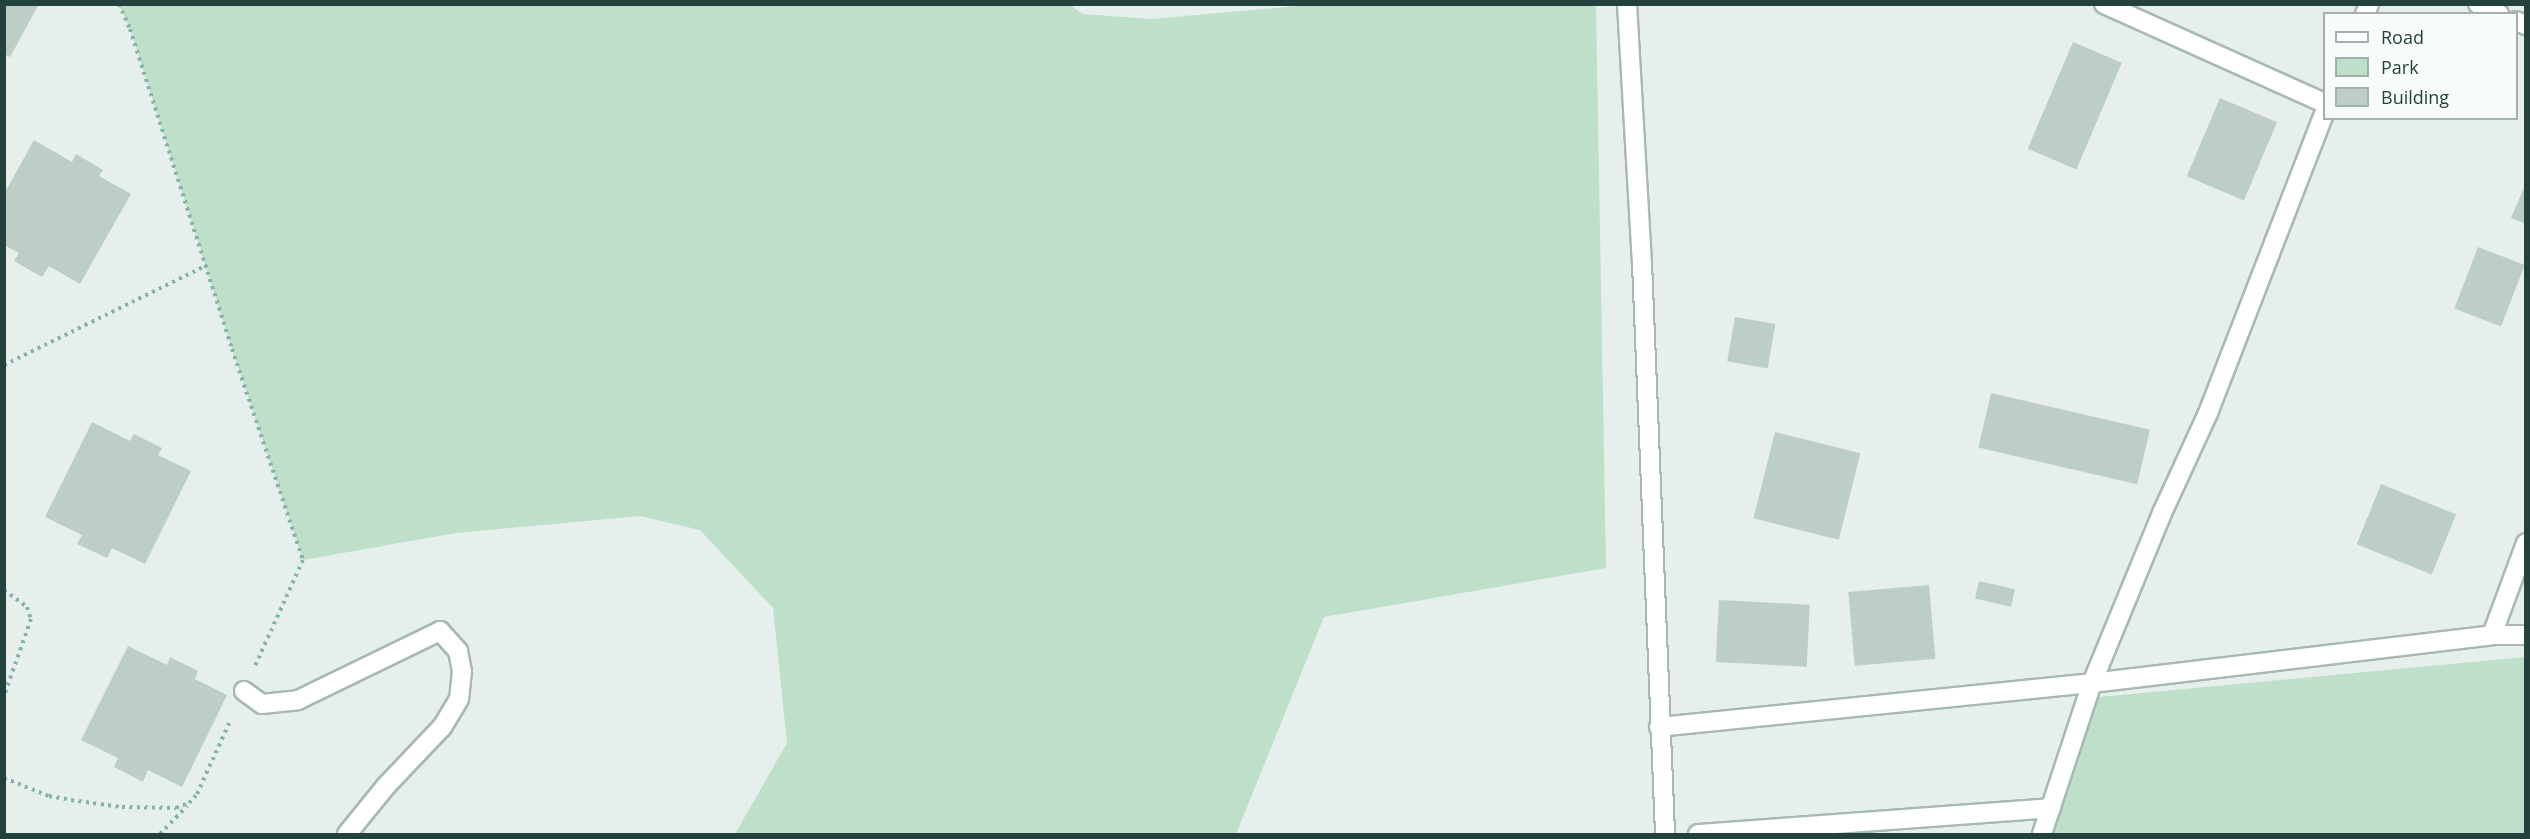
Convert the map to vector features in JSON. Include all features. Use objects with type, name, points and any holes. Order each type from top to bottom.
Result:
[{"type":"street","points":[[1627,4],[1642,263],[1665,834]]},
{"type":"street","points":[[2104,4],[2323,102]]},
{"type":"street","points":[[2478,4],[2495,12]]},
{"type":"street","points":[[2042,834],[2092,683],[2162,513],[2208,413],[2323,119]]},
{"type":"street","points":[[2492,635],[2526,543]]},
{"type":"street","points":[[244,691],[262,704],[298,700],[440,631],[458,651],[462,671],[459,699],[442,727],[386,786],[347,834]]},
{"type":"street","points":[[1659,727],[2092,683],[2492,635],[2526,635]]},
{"type":"street","points":[[1698,834],[2051,808]]},
{"type":"path","points":[[119,4],[130,28],[232,349],[303,560],[197,794],[160,834]]},
{"type":"path","points":[[4,365],[207,265]]},
{"type":"path","points":[[4,590],[27,607],[31,619],[4,696]]},
{"type":"path","points":[[4,778],[49,796],[94,804],[163,809],[177,808],[189,803]]},
{"type":"green space","points":[[1319,4],[1596,5],[1606,568],[1324,617],[1236,834],[735,834],[787,743],[773,608],[700,530],[640,516],[456,533],[303,560],[232,349],[130,29],[119,5],[1070,5],[1083,14],[1151,19]]},
{"type":"green space","points":[[2525,657],[2525,834],[2053,834],[2099,697]]},
{"type":"building","points":[[4,4],[39,4],[10,57],[4,54]]},
{"type":"building","points":[[2073,42],[2122,63],[2076,169],[2028,149]]},
{"type":"building","points":[[2220,98],[2277,122],[2244,200],[2187,176]]},
{"type":"building","points":[[34,140],[72,162],[76,154],[103,170],[99,176],[131,194],[80,284],[49,266],[42,277],[14,261],[19,253],[4,245],[4,194]]},
{"type":"building","points":[[2526,183],[2526,224],[2511,218]]},
{"type":"building","points":[[2478,247],[2525,265],[2501,327],[2454,309]]},
{"type":"building","points":[[1735,317],[1775,324],[1768,368],[1727,361]]},
{"type":"building","points":[[1991,393],[2150,430],[2137,484],[1978,448]]},
{"type":"building","points":[[92,422],[130,441],[134,434],[162,448],[158,455],[191,471],[145,564],[112,548],[107,558],[77,544],[82,535],[45,517]]},
{"type":"building","points":[[1775,432],[1860,453],[1839,540],[1753,518]]},
{"type":"building","points":[[2381,484],[2456,514],[2432,575],[2357,544]]},
{"type":"building","points":[[1979,581],[2015,589],[2011,607],[1975,599]]},
{"type":"building","points":[[1929,585],[1935,659],[1855,666],[1848,592]]},
{"type":"building","points":[[1719,600],[1810,605],[1807,667],[1716,662]]},
{"type":"building","points":[[128,646],[167,665],[170,657],[198,671],[195,679],[227,695],[182,787],[148,770],[143,782],[114,767],[118,758],[81,740]]}]
